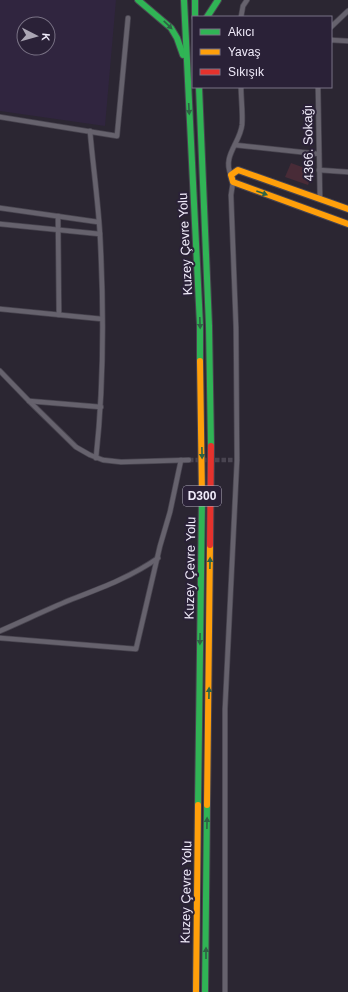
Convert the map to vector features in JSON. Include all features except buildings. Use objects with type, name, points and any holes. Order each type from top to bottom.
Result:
[{"type":"main road","points":[[138,0],[171,28],[177,38],[187,64]]},
{"type":"main road","name":"Kuzey Çevre Yolu","points":[[184,0],[200,325],[202,463],[196,992]]},
{"type":"main road","points":[[194,0],[195,16]]},
{"type":"main road","points":[[208,16],[218,0]]},
{"type":"main road","name":"Kuzey Çevre Yolu","points":[[199,88],[209,326],[211,485],[206,992]]},
{"type":"main road","points":[[348,209],[238,170],[231,175],[232,182],[348,224]]},
{"type":"street","points":[[241,16],[243,6],[247,0]]},
{"type":"street","points":[[332,26],[348,11]]},
{"type":"street","points":[[0,117],[117,136],[128,18]]},
{"type":"street","points":[[332,40],[348,41]]},
{"type":"street","points":[[231,175],[228,167],[228,159],[242,127],[241,88]]},
{"type":"street","name":"4366. Sokağı","points":[[318,88],[320,199]]},
{"type":"street","points":[[90,131],[100,234],[102,318],[101,407],[96,458]]},
{"type":"street","points":[[235,145],[319,154]]},
{"type":"street","points":[[319,170],[348,172]]},
{"type":"street","points":[[225,992],[225,709],[237,460],[236,327],[231,195],[232,182]]},
{"type":"street","points":[[0,208],[98,222]]},
{"type":"street","points":[[58,216],[59,314]]},
{"type":"street","points":[[0,224],[100,234]]},
{"type":"street","points":[[0,309],[102,318]]},
{"type":"street","points":[[0,370],[76,447],[96,458],[121,462],[189,460]]},
{"type":"street","points":[[29,401],[101,407]]},
{"type":"street","points":[[0,638],[136,649],[173,500],[180,460]]},
{"type":"street","points":[[0,631],[50,608],[126,577],[158,558]]},
{"type":"shaded area","points":[[0,0],[116,0],[105,126],[0,111]]},
{"type":"shaded area","points":[[291,163],[313,171],[308,185],[285,177]]},
{"type":"tunnel","points":[[189,460],[237,460]]},
{"type":"traffic: fast","points":[[138,0],[171,28],[177,38],[183,55]]},
{"type":"traffic: fast","points":[[184,0],[200,325],[200,361]]},
{"type":"traffic: fast","points":[[195,0],[195,16]]},
{"type":"traffic: fast","points":[[208,16],[218,0]]},
{"type":"traffic: fast","points":[[199,88],[209,326],[211,446]]},
{"type":"traffic: fast","points":[[198,805],[202,497]]},
{"type":"traffic: fast","points":[[205,992],[207,805]]},
{"type":"traffic: slow","points":[[348,209],[238,170],[231,175],[233,182],[348,224]]},
{"type":"traffic: slow","points":[[200,361],[202,497]]},
{"type":"traffic: slow","points":[[207,805],[210,545]]},
{"type":"traffic: slow","points":[[196,992],[198,805]]},
{"type":"traffic: jam","points":[[210,545],[211,446]]}]
